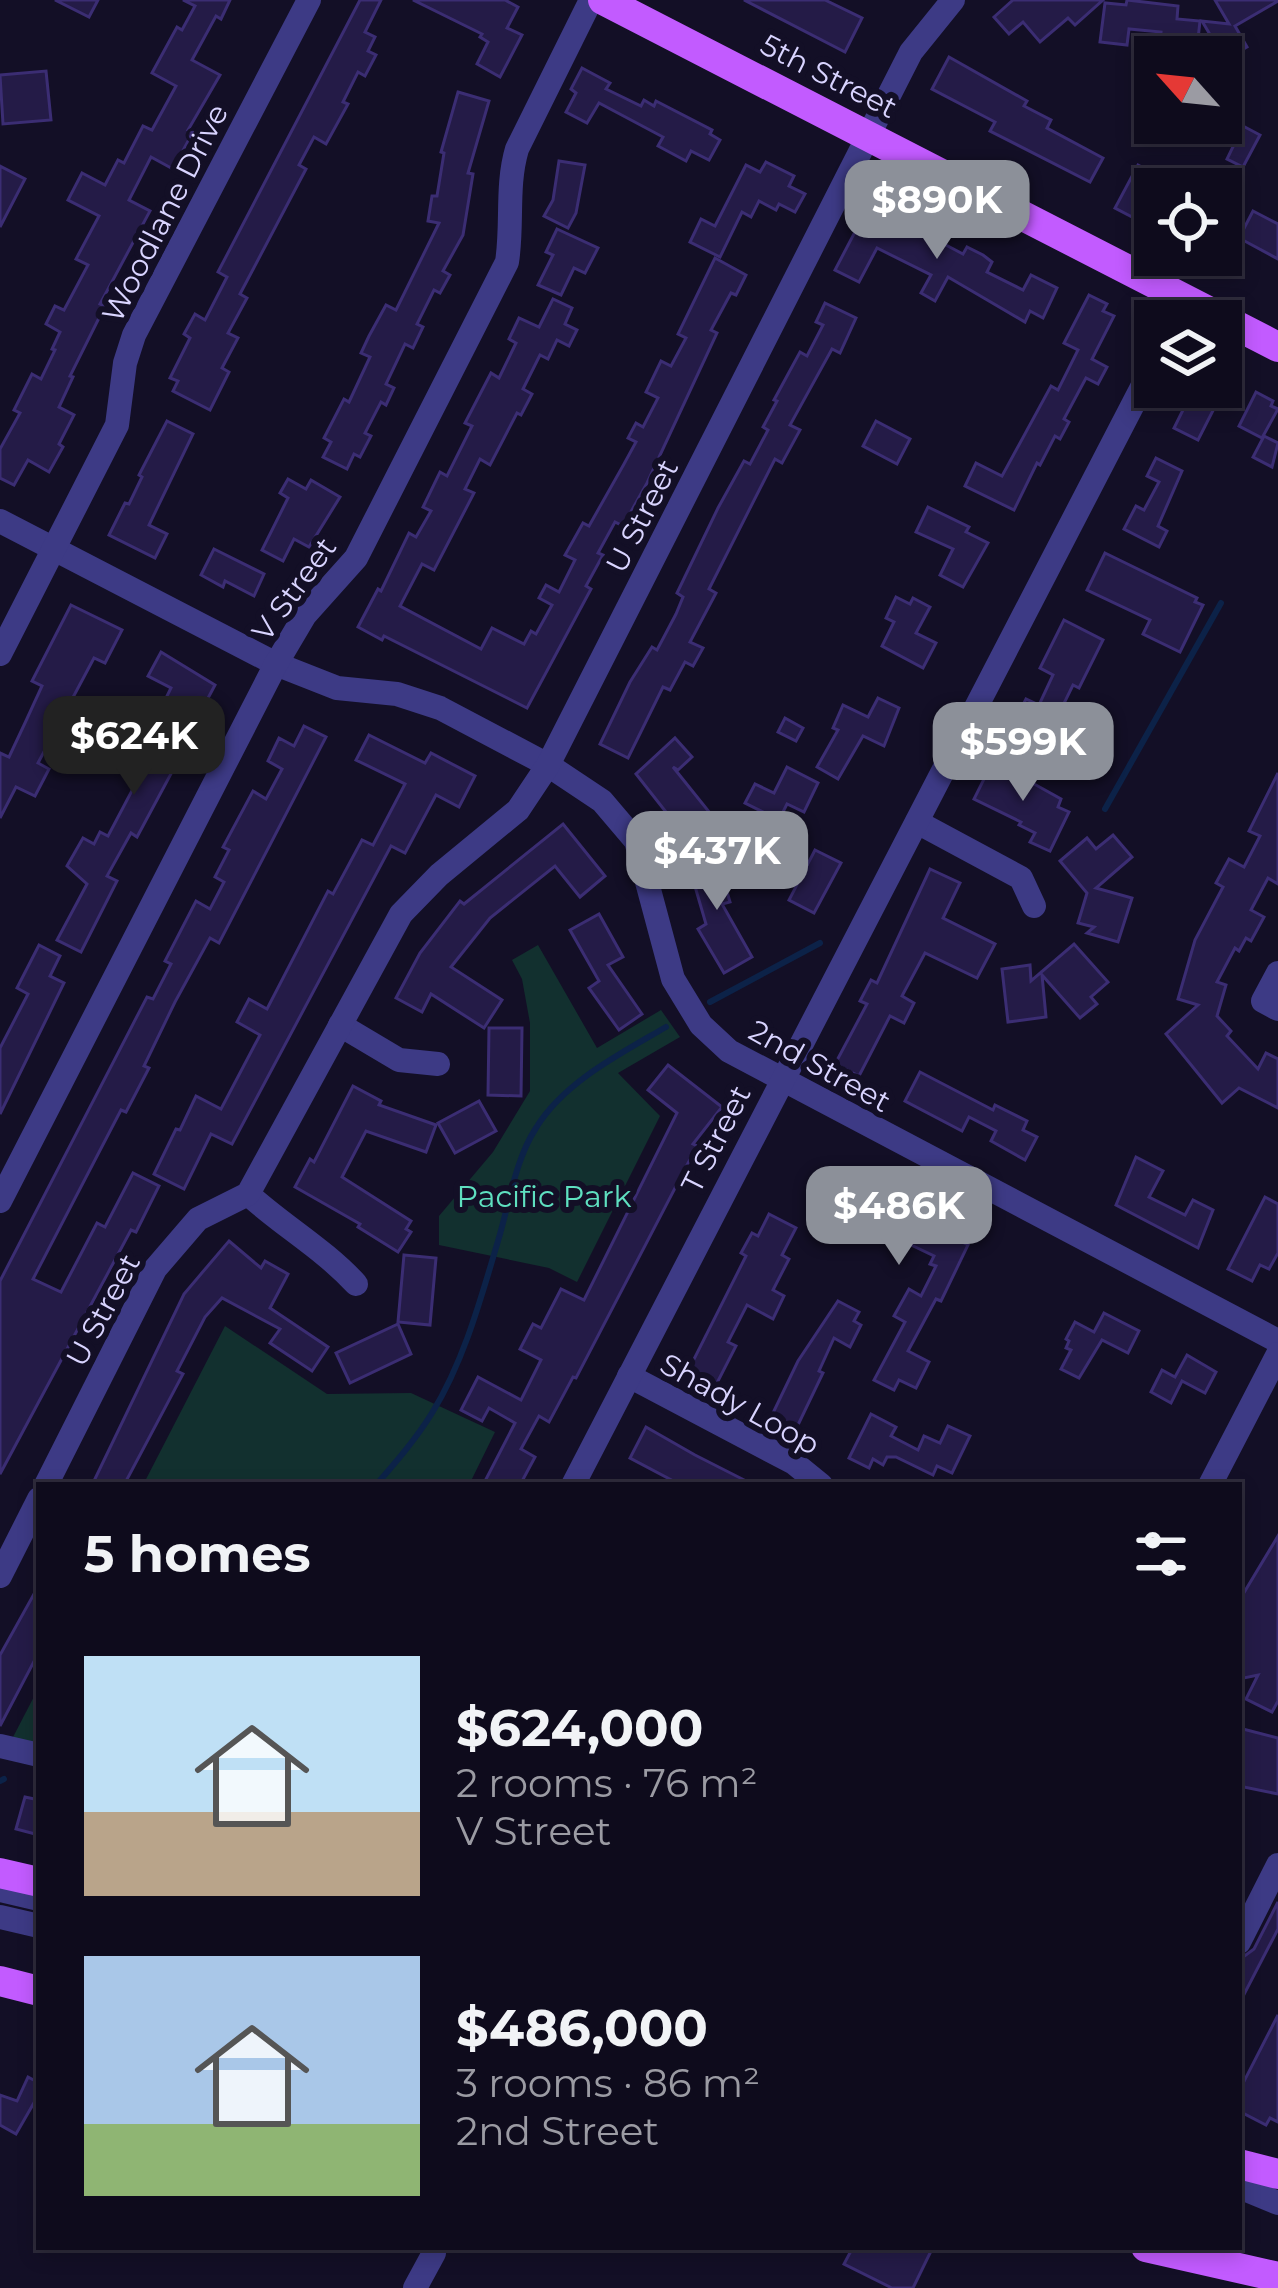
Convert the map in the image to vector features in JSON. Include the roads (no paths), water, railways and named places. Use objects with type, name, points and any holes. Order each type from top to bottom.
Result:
[{"type":"main road","name":"5th Street","points":[[603,0],[869,137],[1161,300]]},
{"type":"main road","name":"5th Street","points":[[1242,334],[1278,347]]},
{"type":"main road","points":[[0,1873],[36,1881]]},
{"type":"main road","points":[[0,1982],[36,1990]]},
{"type":"main road","points":[[1242,2165],[1278,2174]]},
{"type":"main road","points":[[1159,2250],[1278,2277]]},
{"type":"street","name":"Woodlane Drive","points":[[0,654],[116,425],[134,335],[309,0]]},
{"type":"street","name":"V Street","points":[[0,1201],[276,664],[305,615],[356,558],[507,262],[512,230],[510,175],[517,149],[591,0]]},
{"type":"street","name":"U Street","points":[[48,1482],[155,1269],[198,1219],[248,1194],[401,914],[439,875],[518,810],[548,765],[911,52],[952,0]]},
{"type":"street","name":"T Street","points":[[575,1482],[1134,402]]},
{"type":"street","name":"2nd Street","points":[[0,521],[276,664],[337,688],[397,694],[440,708],[548,765],[602,801],[636,841],[673,979],[700,1025],[729,1051],[1278,1341]]},
{"type":"street","points":[[916,822],[1021,878],[1034,906]]},
{"type":"street","points":[[1271,1005],[1278,973]]},
{"type":"street","points":[[340,1025],[399,1060],[438,1064]]},
{"type":"street","points":[[248,1194],[276,1220],[333,1259],[356,1284]]},
{"type":"street","points":[[1212,1482],[1278,1354]]},
{"type":"street","name":"Shady Loop","points":[[629,1376],[794,1463],[817,1482]]},
{"type":"street","points":[[0,1576],[36,1504]]},
{"type":"street","points":[[0,1746],[36,1754]]},
{"type":"street","points":[[1242,1936],[1278,1865]]},
{"type":"street","points":[[0,1890],[36,1898]]},
{"type":"street","points":[[0,1917],[36,1925]]},
{"type":"street","points":[[1242,2188],[1278,2203]]},
{"type":"street","points":[[1242,2207],[1278,2216]]},
{"type":"street","points":[[415,2288],[434,2252]]},
{"type":"waterway","points":[[1105,809],[1221,603]]},
{"type":"waterway","points":[[710,1002],[820,943]]},
{"type":"waterway","points":[[379,1482],[426,1423],[453,1372],[478,1307],[518,1168],[536,1128],[577,1083],[666,1027]]},
{"type":"waterway","points":[[0,1781],[4,1779]]},
{"type":"park label","name":"Pacific Park","points":[[544,1196]]}]
